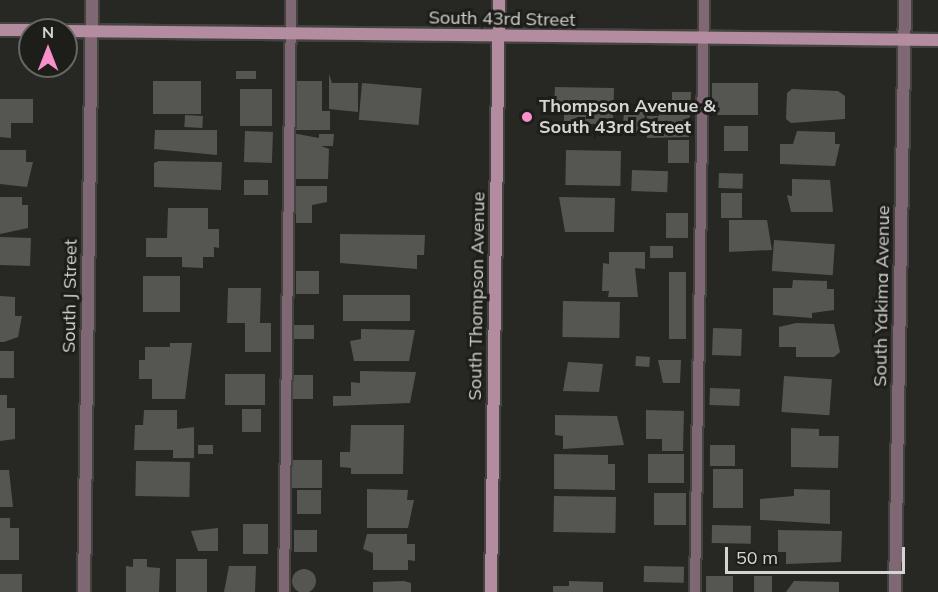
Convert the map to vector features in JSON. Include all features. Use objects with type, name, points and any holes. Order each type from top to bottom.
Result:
[{"type":"street","name":"South J Street","points":[[84,592],[92,0]]},
{"type":"street","name":"South Thompson Avenue","points":[[491,592],[499,0]]},
{"type":"street","name":"South Yakima Avenue","points":[[895,592],[905,0]]},
{"type":"street","points":[[0,30],[18,30]]},
{"type":"street","name":"South 43rd Street","points":[[78,31],[938,40]]},
{"type":"lane","points":[[284,592],[291,0]]},
{"type":"lane","points":[[695,592],[704,0]]},
{"type":"building","points":[[236,71],[256,71],[256,79],[236,79]]},
{"type":"building","points":[[329,74],[332,83],[358,83],[358,112],[329,109]]},
{"type":"building","points":[[153,81],[201,81],[201,114],[153,114]]},
{"type":"building","points":[[295,81],[322,81],[322,111],[330,111],[330,130],[295,130]]},
{"type":"building","points":[[362,83],[422,88],[419,125],[359,120]]},
{"type":"building","points":[[712,83],[758,83],[758,115],[712,115]]},
{"type":"building","points":[[555,87],[614,88],[613,124],[588,124],[588,129],[564,124],[564,109],[554,109]]},
{"type":"building","points":[[240,89],[272,89],[272,126],[240,126]]},
{"type":"building","points":[[792,89],[838,91],[845,96],[845,119],[791,123],[786,119],[787,93]]},
{"type":"building","points":[[672,92],[691,92],[689,137],[647,138],[647,116],[659,116],[659,100],[672,100]]},
{"type":"building","points":[[0,99],[33,99],[33,123],[11,123],[11,138],[0,137]]},
{"type":"building","points":[[624,109],[645,110],[644,133],[623,132]]},
{"type":"building","points":[[185,115],[203,116],[202,128],[184,127]]},
{"type":"building","points":[[724,126],[748,126],[748,151],[724,151]]},
{"type":"building","points":[[155,130],[217,130],[217,155],[154,149]]},
{"type":"building","points":[[245,131],[273,132],[272,163],[244,162]]},
{"type":"building","points":[[797,131],[835,132],[835,144],[840,144],[835,166],[780,164],[780,144],[793,144]]},
{"type":"building","points":[[292,133],[319,138],[319,134],[334,134],[333,146],[321,146],[329,149],[328,179],[296,179]]},
{"type":"building","points":[[668,140],[689,140],[689,163],[668,163]]},
{"type":"building","points":[[0,150],[26,150],[26,162],[33,162],[27,187],[0,184]]},
{"type":"building","points":[[566,150],[621,151],[620,186],[565,185]]},
{"type":"building","points":[[159,161],[222,162],[221,190],[154,187],[154,163]]},
{"type":"building","points":[[632,170],[668,171],[667,192],[631,191]]},
{"type":"building","points":[[719,173],[743,174],[742,189],[718,188]]},
{"type":"building","points":[[792,179],[830,180],[833,212],[791,212],[787,195],[792,196]]},
{"type":"building","points":[[244,180],[268,180],[268,195],[244,195]]},
{"type":"building","points":[[296,186],[327,186],[327,202],[312,205],[312,223],[296,223]]},
{"type":"building","points":[[721,193],[742,193],[742,218],[721,218]]},
{"type":"building","points":[[0,197],[22,197],[22,205],[28,205],[28,228],[0,234]]},
{"type":"building","points":[[559,197],[615,198],[614,232],[565,232]]},
{"type":"building","points":[[168,208],[208,208],[208,229],[219,229],[219,248],[214,247],[214,257],[203,257],[203,268],[182,267],[182,257],[146,257],[146,238],[167,238]]},
{"type":"building","points":[[666,213],[688,213],[688,238],[666,238]]},
{"type":"building","points":[[729,220],[767,220],[772,250],[729,252]]},
{"type":"building","points":[[340,234],[425,235],[424,255],[417,255],[417,269],[340,263]]},
{"type":"building","points":[[0,237],[31,238],[30,266],[0,265]]},
{"type":"building","points":[[774,240],[835,244],[833,275],[772,271]]},
{"type":"building","points":[[650,246],[673,246],[673,258],[650,258]]},
{"type":"building","points":[[609,252],[645,252],[645,269],[635,268],[638,297],[608,297],[609,291],[602,291],[603,263],[609,264]]},
{"type":"building","points":[[296,271],[319,271],[319,294],[296,294]]},
{"type":"building","points":[[669,272],[686,272],[686,339],[669,339]]},
{"type":"building","points":[[143,276],[180,276],[180,312],[143,312]]},
{"type":"building","points":[[793,280],[827,281],[827,289],[834,289],[834,310],[812,313],[812,318],[773,315],[773,288],[792,288]]},
{"type":"building","points":[[228,288],[261,288],[260,323],[271,323],[271,352],[245,352],[245,323],[227,323]]},
{"type":"building","points":[[343,295],[410,295],[410,321],[343,321]]},
{"type":"building","points":[[0,296],[15,297],[15,316],[22,316],[18,337],[4,342],[0,342]]},
{"type":"building","points":[[563,301],[620,302],[619,338],[562,337]]},
{"type":"building","points":[[796,323],[834,324],[840,352],[834,357],[796,357],[796,347],[779,347],[779,327]]},
{"type":"building","points":[[292,325],[314,325],[314,339],[292,339]]},
{"type":"building","points":[[713,328],[742,329],[741,356],[712,355]]},
{"type":"building","points":[[361,329],[415,330],[409,361],[354,361],[350,341],[361,339]]},
{"type":"building","points":[[170,343],[192,343],[185,399],[152,399],[152,379],[139,379],[139,360],[145,360],[145,347],[170,347]]},
{"type":"building","points":[[0,351],[14,351],[14,378],[0,378]]},
{"type":"building","points":[[636,356],[650,357],[649,367],[635,366]]},
{"type":"building","points":[[658,360],[681,360],[680,383],[663,383]]},
{"type":"building","points":[[568,362],[603,364],[599,392],[563,391]]},
{"type":"building","points":[[360,371],[416,372],[410,403],[333,406],[333,396],[351,396],[351,382],[360,383]]},
{"type":"building","points":[[225,374],[265,374],[265,405],[225,405]]},
{"type":"building","points":[[292,375],[313,375],[313,399],[292,399]]},
{"type":"building","points":[[784,376],[832,379],[829,415],[781,412]]},
{"type":"building","points":[[710,388],[740,389],[739,406],[709,405]]},
{"type":"building","points":[[0,395],[7,395],[7,408],[15,408],[15,439],[0,441]]},
{"type":"building","points":[[242,409],[261,409],[261,432],[242,432]]},
{"type":"building","points":[[144,410],[177,410],[177,429],[194,427],[194,458],[173,458],[173,450],[134,450],[135,425],[143,425]]},
{"type":"building","points":[[646,410],[684,411],[683,451],[662,451],[662,439],[646,439]]},
{"type":"building","points":[[555,415],[617,416],[624,445],[563,449],[563,436],[555,435]]},
{"type":"building","points":[[351,425],[404,425],[403,474],[351,474],[351,468],[340,467],[340,452],[350,452]]},
{"type":"building","points":[[791,428],[819,429],[819,436],[839,436],[838,468],[791,467]]},
{"type":"building","points":[[198,445],[213,445],[213,454],[198,454]]},
{"type":"building","points":[[710,445],[735,445],[735,466],[710,466]]},
{"type":"building","points":[[554,454],[608,455],[608,464],[615,464],[615,490],[554,489]]},
{"type":"building","points":[[648,454],[684,454],[684,483],[648,483]]},
{"type":"building","points":[[292,460],[322,460],[322,488],[292,488]]},
{"type":"building","points":[[136,461],[190,462],[189,497],[135,496]]},
{"type":"building","points":[[713,469],[743,469],[743,508],[713,508]]},
{"type":"building","points":[[0,470],[9,470],[13,507],[0,507]]},
{"type":"building","points":[[367,489],[408,490],[407,500],[414,500],[408,528],[367,528]]},
{"type":"building","points":[[794,489],[830,490],[830,524],[760,520],[760,499],[794,496]]},
{"type":"building","points":[[297,490],[321,490],[321,514],[297,514]]},
{"type":"building","points":[[654,493],[686,493],[686,525],[654,525]]},
{"type":"building","points":[[554,496],[616,497],[615,533],[553,532]]},
{"type":"building","points":[[0,518],[10,518],[10,528],[19,528],[19,560],[0,560]]},
{"type":"building","points":[[243,524],[268,524],[268,554],[243,554]]},
{"type":"building","points":[[712,525],[751,526],[751,544],[712,543]]},
{"type":"building","points":[[218,528],[218,551],[198,551],[191,531]]},
{"type":"building","points":[[294,530],[317,530],[317,552],[294,552]]},
{"type":"building","points":[[778,530],[842,531],[841,562],[786,564],[786,552],[778,552]]},
{"type":"building","points":[[367,534],[407,534],[407,544],[415,544],[415,561],[408,560],[408,570],[373,570],[373,553],[363,549]]},
{"type":"building","points":[[133,559],[147,559],[147,567],[160,568],[159,592],[126,592],[126,566],[133,567]]},
{"type":"building","points":[[176,559],[207,559],[207,592],[176,592]]},
{"type":"building","points":[[229,566],[256,566],[255,592],[224,592]]},
{"type":"building","points":[[644,566],[684,567],[684,583],[644,582]]},
{"type":"building","points":[[304,569],[313,572],[316,581],[313,590],[304,593],[295,590],[292,581],[295,572]]},
{"type":"building","points":[[0,574],[22,574],[22,592],[0,592]]},
{"type":"building","points":[[706,576],[733,576],[733,592],[706,592]]},
{"type":"building","points":[[754,576],[772,576],[772,592],[754,592]]},
{"type":"building","points":[[404,581],[411,583],[411,592],[373,592],[373,582]]},
{"type":"building","points":[[569,581],[603,582],[603,592],[553,592],[553,586],[569,586]]},
{"type":"building","points":[[794,581],[839,582],[839,592],[786,592]]},
{"type":"place","name":"Thompson Avenue & South 43rd Street","points":[[527,117]]}]
